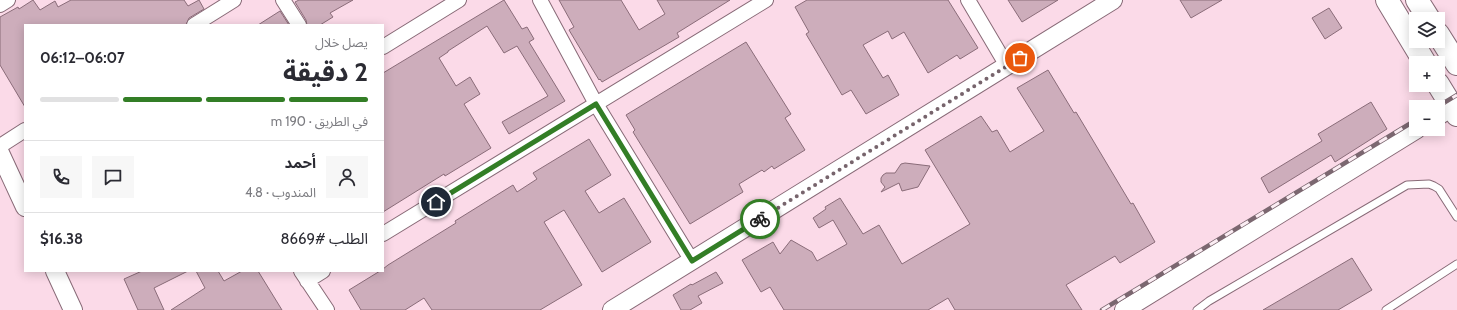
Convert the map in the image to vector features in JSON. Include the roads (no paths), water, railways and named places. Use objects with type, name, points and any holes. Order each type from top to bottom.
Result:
[{"type":"main road","points":[[1387,0],[1421,56]]},
{"type":"main road","points":[[1417,0],[1425,12]]},
{"type":"main road","points":[[1445,45],[1457,64]]},
{"type":"main road","points":[[1442,92],[1451,111]]},
{"type":"street","points":[[0,5],[8,0]]},
{"type":"street","points":[[196,24],[234,0]]},
{"type":"street","points":[[283,0],[298,24]]},
{"type":"street","points":[[384,46],[459,0]]},
{"type":"street","points":[[540,0],[596,104],[692,261]]},
{"type":"street","points":[[384,233],[766,0]]},
{"type":"street","points":[[968,0],[1007,66]]},
{"type":"street","points":[[612,310],[1113,0]]},
{"type":"street","points":[[0,146],[24,131]]},
{"type":"street","points":[[1124,310],[1409,134]]},
{"type":"street","points":[[0,153],[24,205]]},
{"type":"street","points":[[55,272],[73,310]]},
{"type":"street","points":[[319,272],[304,276],[327,310]]},
{"type":"lane","points":[[1197,310],[1215,297],[1407,185],[1428,184],[1439,189],[1457,217]]},
{"type":"lane","points":[[1386,310],[1457,264]]},
{"type":"railway","points":[[1445,102],[1457,95]]},
{"type":"railway","points":[[1102,310],[1409,124]]}]
